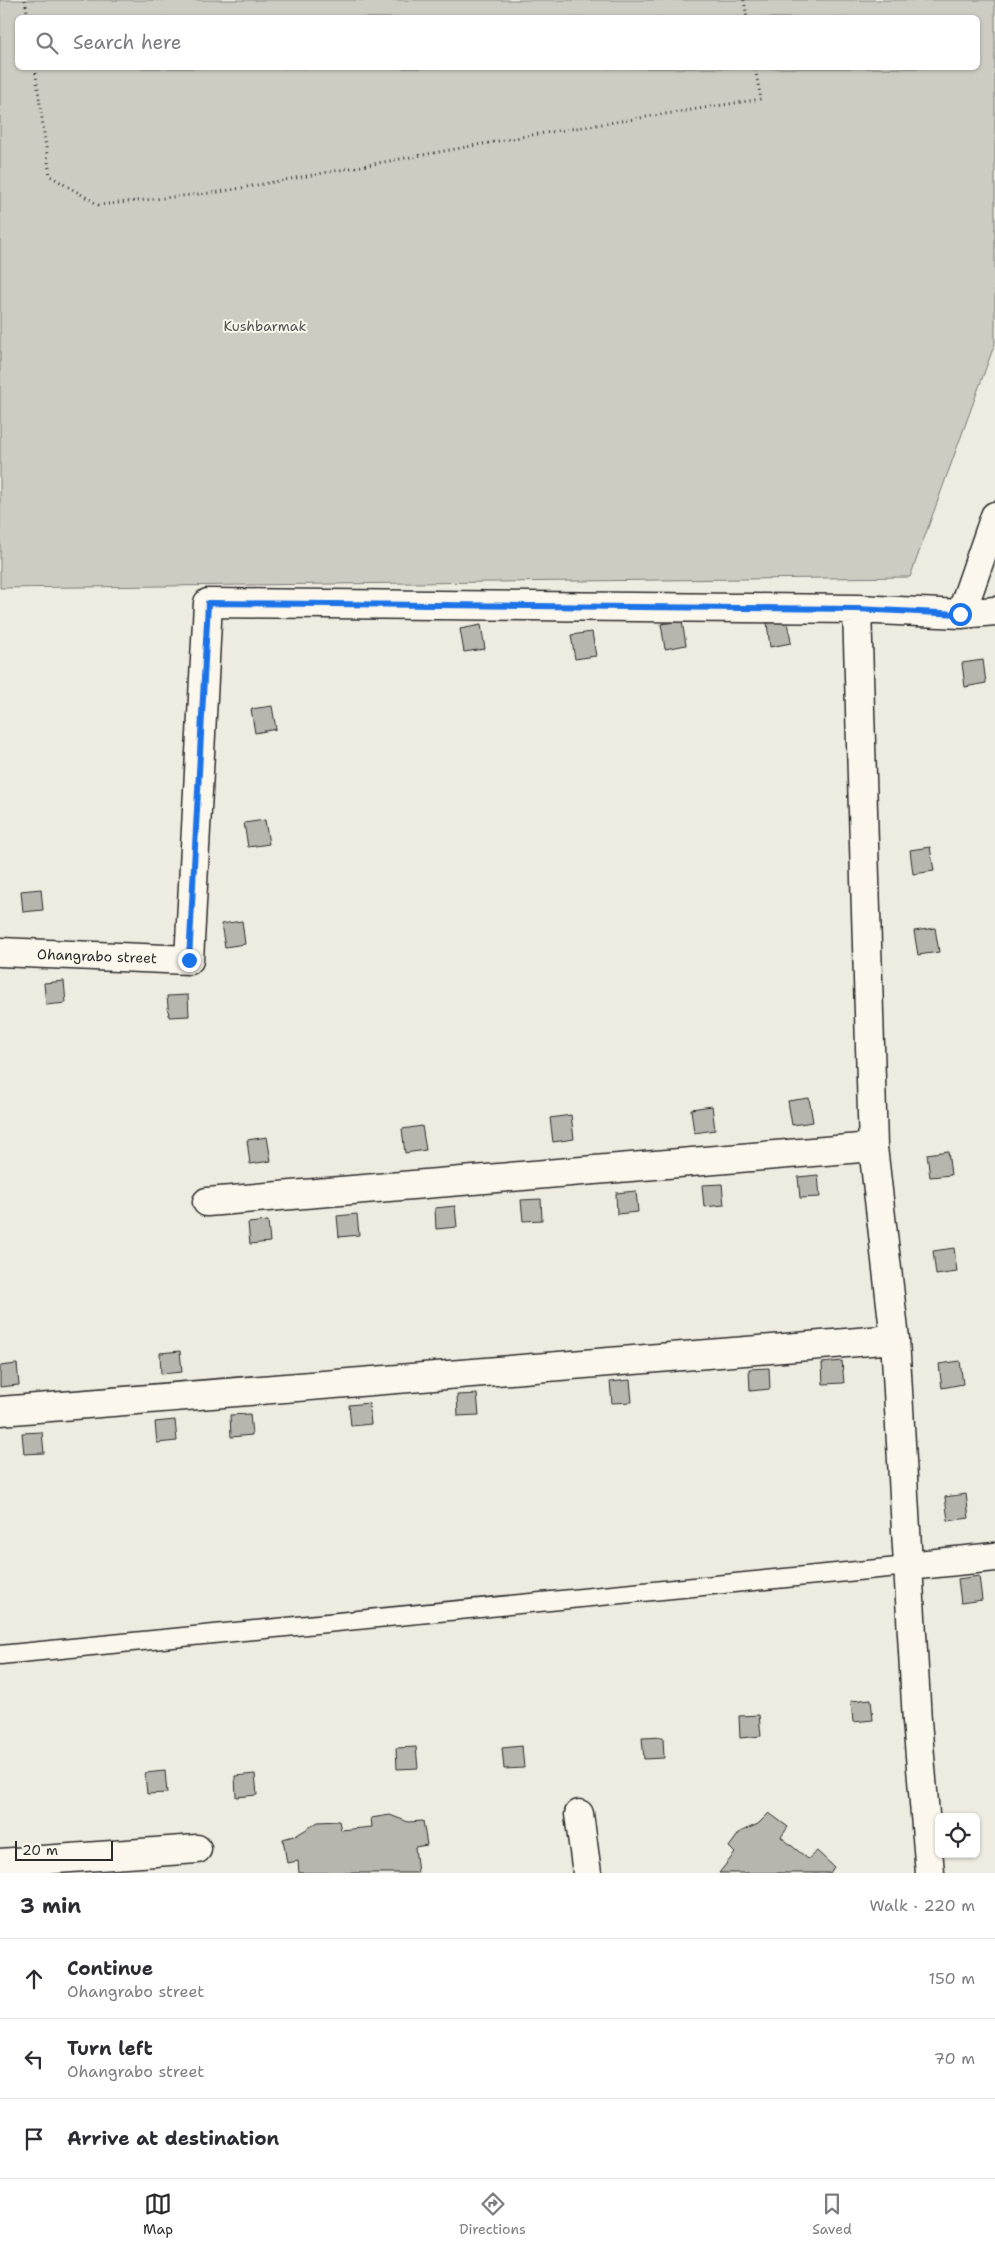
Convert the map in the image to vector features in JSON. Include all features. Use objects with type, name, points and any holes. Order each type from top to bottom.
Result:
[{"type":"street","points":[[960,614],[995,516]]},
{"type":"street","name":"Ohangrabo street","points":[[0,952],[189,960],[208,603],[857,609],[960,614],[995,612]]},
{"type":"street","points":[[857,609],[874,1147],[895,1339],[908,1566],[930,1873]]},
{"type":"street","points":[[207,1202],[874,1147]]},
{"type":"street","points":[[0,1411],[895,1339]]},
{"type":"street","points":[[908,1566],[995,1557]]},
{"type":"street","points":[[579,1814],[587,1873]]},
{"type":"street","points":[[12,1866],[197,1848]]},
{"type":"lane","points":[[0,1655],[908,1566]]},
{"type":"path","points":[[25,0],[28,15]]},
{"type":"path","points":[[744,0],[746,15]]},
{"type":"path","points":[[35,70],[50,176],[99,205],[220,192],[532,135],[760,99],[755,70]]},
{"type":"green space","name":"Kushbarmak","points":[[0,0],[995,0],[995,343],[910,577],[0,588]]},
{"type":"building","points":[[788,620],[791,643],[770,647],[767,623]]},
{"type":"building","points":[[682,621],[686,645],[665,649],[661,624]]},
{"type":"building","points":[[481,625],[485,649],[464,652],[460,629]]},
{"type":"building","points":[[592,632],[596,656],[575,659],[571,635]]},
{"type":"building","points":[[983,660],[986,683],[965,687],[962,663]]},
{"type":"building","points":[[272,706],[276,729],[255,733],[251,709]]},
{"type":"building","points":[[265,820],[269,844],[248,847],[244,823]]},
{"type":"building","points":[[930,847],[934,871],[913,874],[910,850]]},
{"type":"building","points":[[41,889],[43,910],[23,912],[21,891]]},
{"type":"building","points":[[242,921],[245,944],[225,947],[221,924]]},
{"type":"building","points":[[935,928],[939,952],[918,955],[914,931]]},
{"type":"building","points":[[64,981],[66,1003],[46,1005],[44,983]]},
{"type":"building","points":[[188,995],[189,1016],[169,1017],[167,996]]},
{"type":"building","points":[[809,1098],[813,1122],[792,1125],[788,1101]]},
{"type":"building","points":[[712,1106],[715,1130],[694,1133],[691,1109]]},
{"type":"building","points":[[571,1115],[574,1139],[553,1142],[550,1118]]},
{"type":"building","points":[[422,1126],[426,1150],[405,1153],[402,1129]]},
{"type":"building","points":[[267,1137],[271,1161],[250,1164],[247,1140]]},
{"type":"building","points":[[948,1151],[951,1175],[930,1177],[927,1154]]},
{"type":"building","points":[[818,1175],[820,1197],[800,1198],[798,1177]]},
{"type":"building","points":[[722,1184],[724,1205],[704,1207],[702,1185]]},
{"type":"building","points":[[636,1191],[638,1212],[617,1214],[616,1193]]},
{"type":"building","points":[[541,1199],[542,1220],[523,1221],[521,1200]]},
{"type":"building","points":[[455,1206],[457,1227],[436,1229],[435,1208]]},
{"type":"building","points":[[357,1214],[359,1235],[339,1237],[337,1216]]},
{"type":"building","points":[[268,1221],[270,1242],[250,1244],[248,1223]]},
{"type":"building","points":[[954,1248],[957,1272],[936,1275],[933,1251]]},
{"type":"building","points":[[180,1351],[182,1372],[161,1374],[160,1353]]},
{"type":"building","points":[[842,1361],[844,1383],[823,1384],[822,1363]]},
{"type":"building","points":[[960,1361],[963,1384],[942,1388],[939,1364]]},
{"type":"building","points":[[17,1364],[19,1385],[0,1387],[0,1366]]},
{"type":"building","points":[[769,1368],[770,1389],[750,1391],[749,1369]]},
{"type":"building","points":[[630,1380],[632,1402],[612,1403],[610,1382]]},
{"type":"building","points":[[477,1394],[479,1415],[458,1416],[457,1395]]},
{"type":"building","points":[[369,1403],[371,1424],[351,1426],[349,1405]]},
{"type":"building","points":[[250,1414],[252,1435],[231,1437],[230,1415]]},
{"type":"building","points":[[175,1420],[177,1441],[157,1443],[155,1422]]},
{"type":"building","points":[[42,1432],[44,1453],[24,1454],[22,1433]]},
{"type":"building","points":[[966,1494],[969,1518],[948,1521],[945,1497]]},
{"type":"building","points":[[979,1576],[982,1600],[961,1603],[958,1579]]},
{"type":"building","points":[[871,1699],[873,1720],[853,1722],[851,1701]]},
{"type":"building","points":[[759,1715],[761,1736],[740,1738],[739,1716]]},
{"type":"building","points":[[663,1737],[664,1758],[644,1759],[642,1738]]},
{"type":"building","points":[[522,1746],[524,1768],[504,1769],[502,1748]]},
{"type":"building","points":[[416,1747],[418,1768],[397,1769],[396,1748]]},
{"type":"building","points":[[165,1771],[167,1793],[147,1794],[145,1773]]},
{"type":"building","points":[[255,1774],[257,1795],[236,1797],[235,1776]]},
{"type":"building","points":[[769,1813],[788,1827],[781,1837],[808,1859],[817,1851],[834,1867],[830,1873],[719,1873],[735,1853],[729,1847],[740,1832],[758,1824]]},
{"type":"building","points":[[390,1815],[408,1822],[423,1821],[427,1845],[415,1847],[418,1873],[299,1873],[298,1861],[287,1863],[283,1839],[297,1835],[318,1822],[339,1821],[341,1830],[372,1827],[371,1818]]},
{"type":"route","points":[[189,960],[208,603],[857,609],[960,614]]}]
